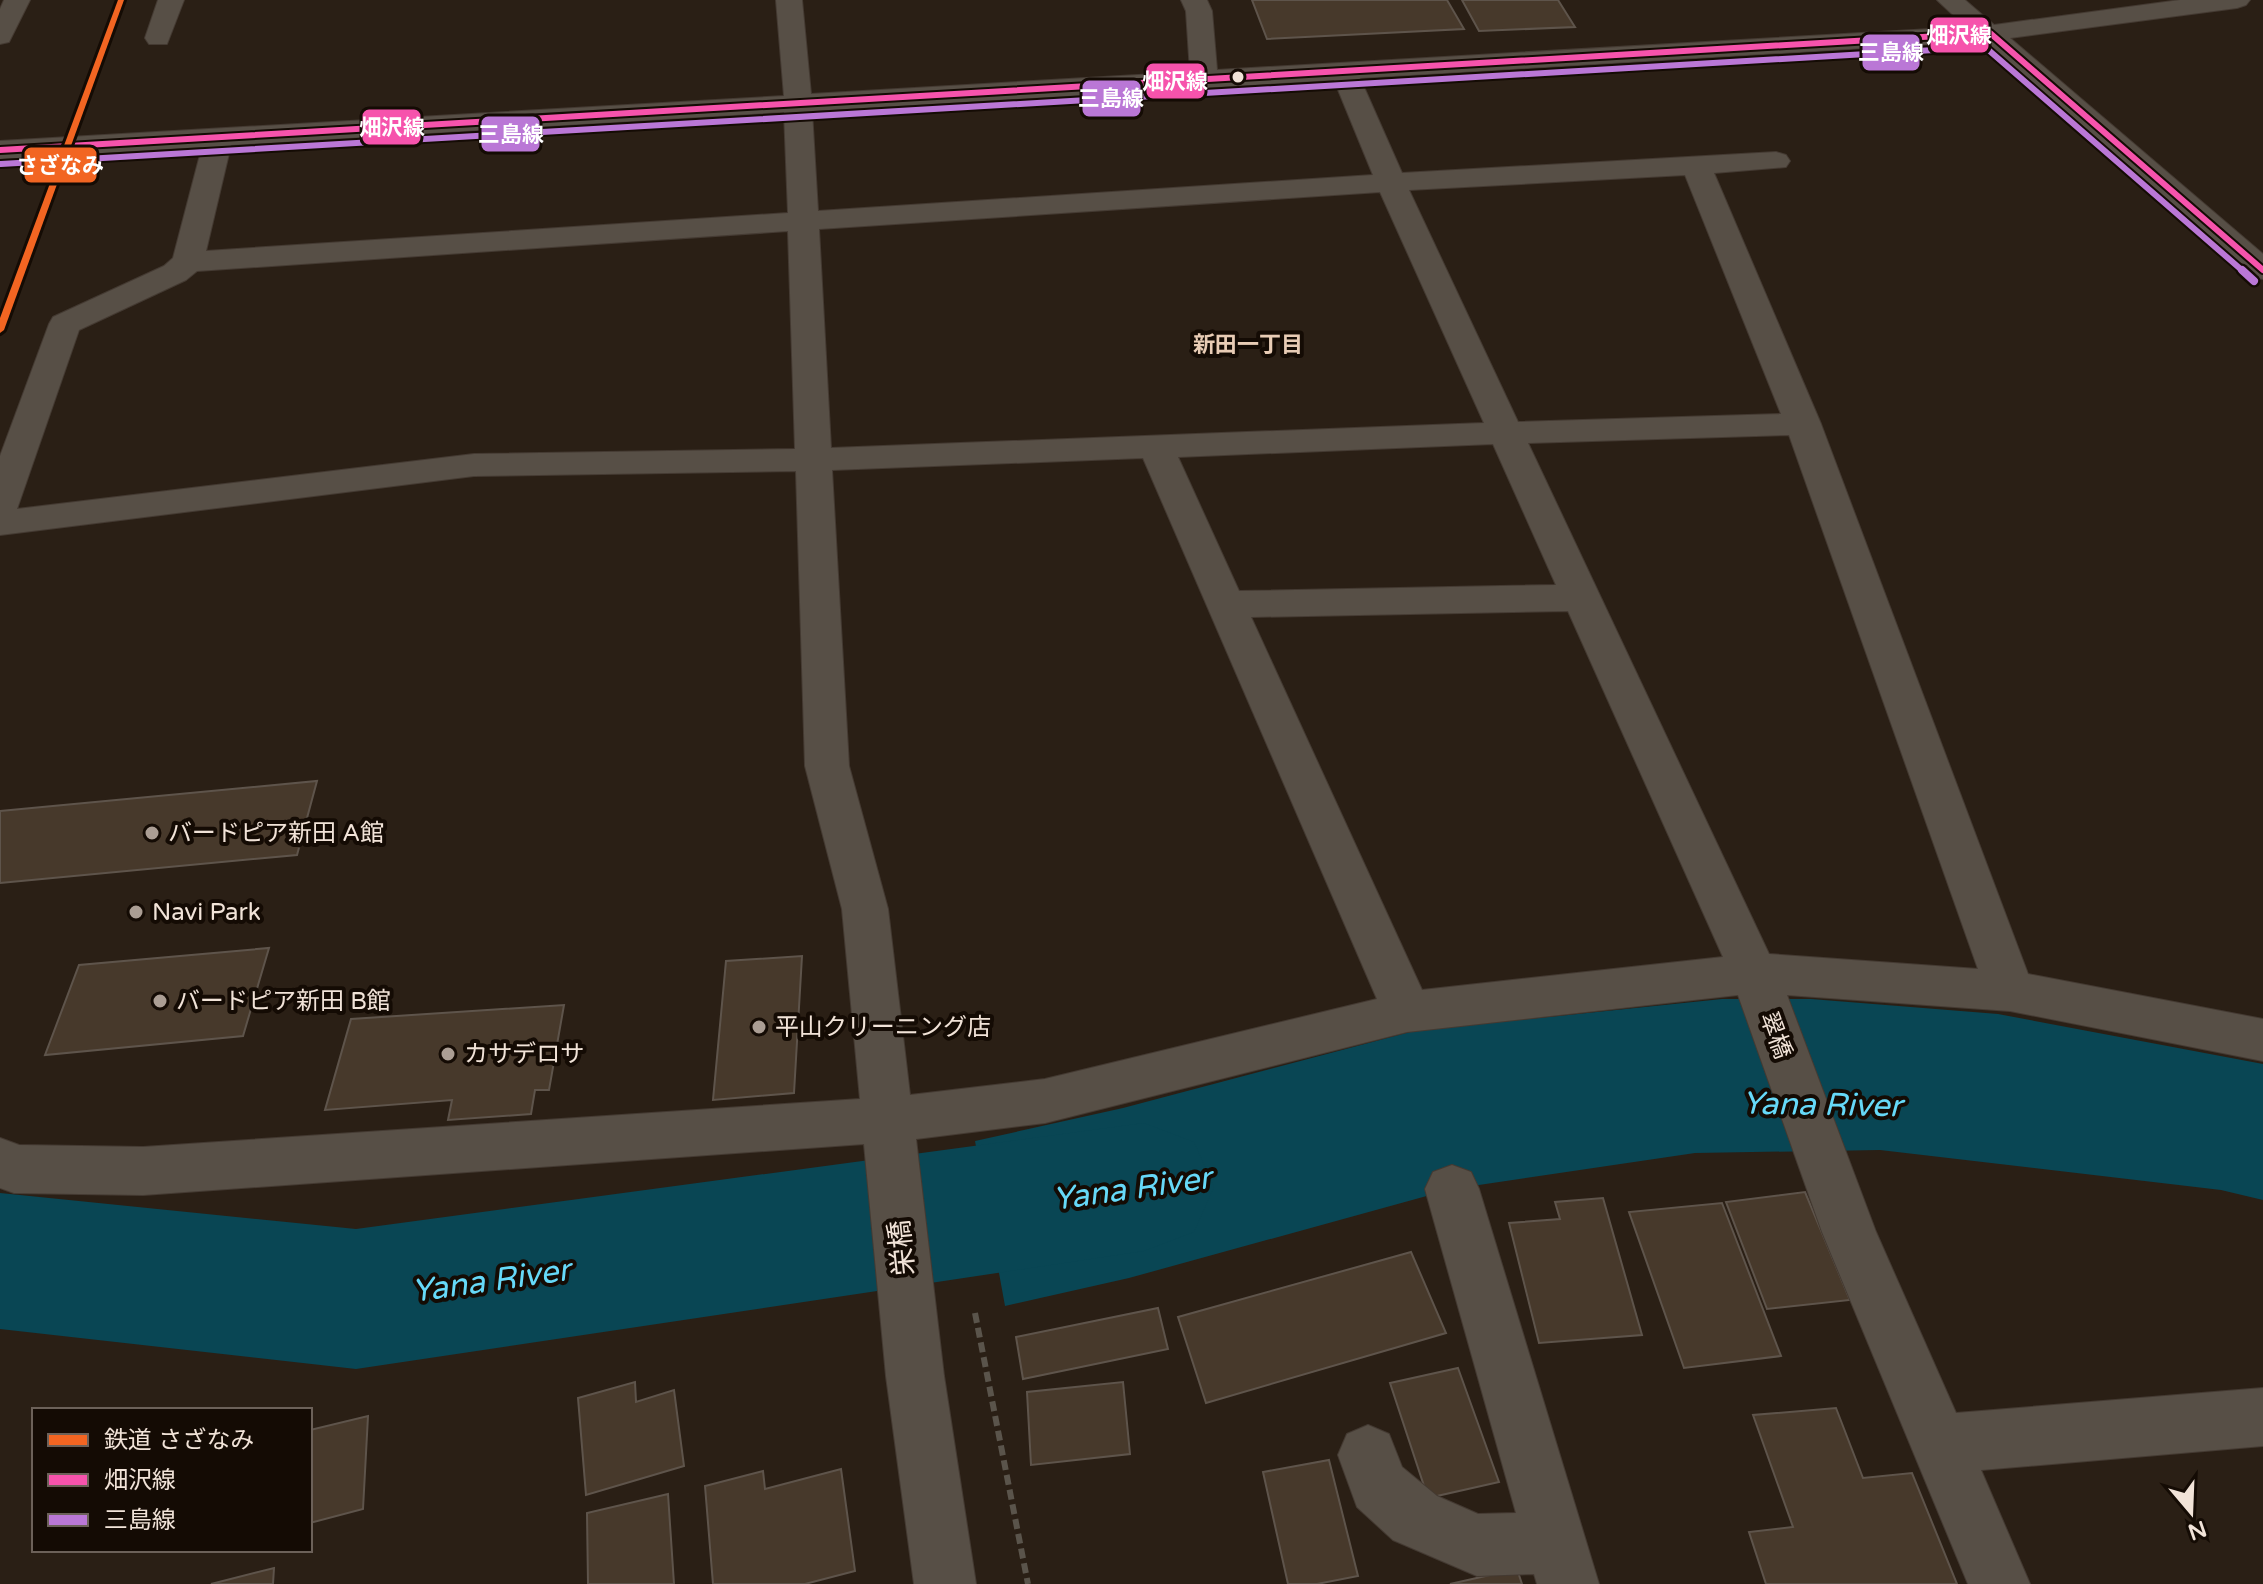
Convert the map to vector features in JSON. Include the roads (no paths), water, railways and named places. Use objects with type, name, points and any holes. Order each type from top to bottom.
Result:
[{"type":"street","points":[[0,36],[17,0]]},
{"type":"street","points":[[158,38],[171,0]]},
{"type":"street","name":"栄橋","points":[[789,0],[804,222],[827,766],[865,909],[915,1376],[945,1584]]},
{"type":"street","points":[[1194,0],[1199,11],[1204,80]]},
{"type":"street","points":[[1950,0],[2263,270]]},
{"type":"street","points":[[0,150],[1990,33],[2237,0]]},
{"type":"street","points":[[2251,0],[2263,8]]},
{"type":"street","name":"翠橋","points":[[1344,71],[1391,183],[1754,973],[1849,1232],[1999,1584]]},
{"type":"street","points":[[0,507],[65,324],[175,273],[188,262],[218,138]]},
{"type":"street","points":[[188,262],[1391,183],[1776,161]]},
{"type":"street","points":[[1696,165],[1803,424],[2010,991]]},
{"type":"street","points":[[0,523],[474,465],[814,460],[1803,424]]},
{"type":"street","points":[[1156,447],[1407,1012]]},
{"type":"street","points":[[1226,604],[1582,598]]},
{"type":"street","points":[[0,1162],[14,1169],[143,1171],[887,1120],[1045,1101],[1407,1012],[1754,973],[2010,991],[2263,1040]]},
{"type":"street","points":[[1368,1455],[1378,1486],[1415,1518],[1477,1545],[1562,1563],[1452,1189]]},
{"type":"street","points":[[1940,1444],[2263,1417]]},
{"type":"water","points":[[1722,999],[1811,999],[1998,1014],[2263,1064],[2263,1200],[2221,1190],[1880,1150],[1695,1153],[1452,1189],[1129,1278],[1005,1306],[975,1141],[1123,1108],[1414,1031]]},
{"type":"waterway","name":"Yana River","points":[[0,1261],[356,1299],[1144,1187]]},
{"type":"rail line","name":"さざなみ","points":[[0,330],[121,0]]},
{"type":"place","name":"バードピア新田 A館","points":[[152,833]]},
{"type":"place","name":"Navi Park","points":[[136,912]]},
{"type":"place","name":"バードピア新田 B館","points":[[160,1001]]},
{"type":"place","name":"平山クリーニング店","points":[[759,1027]]},
{"type":"place","name":"カサデロサ","points":[[448,1054]]},
{"type":"district","name":"新田一丁目","points":[[1248,344]]}]
